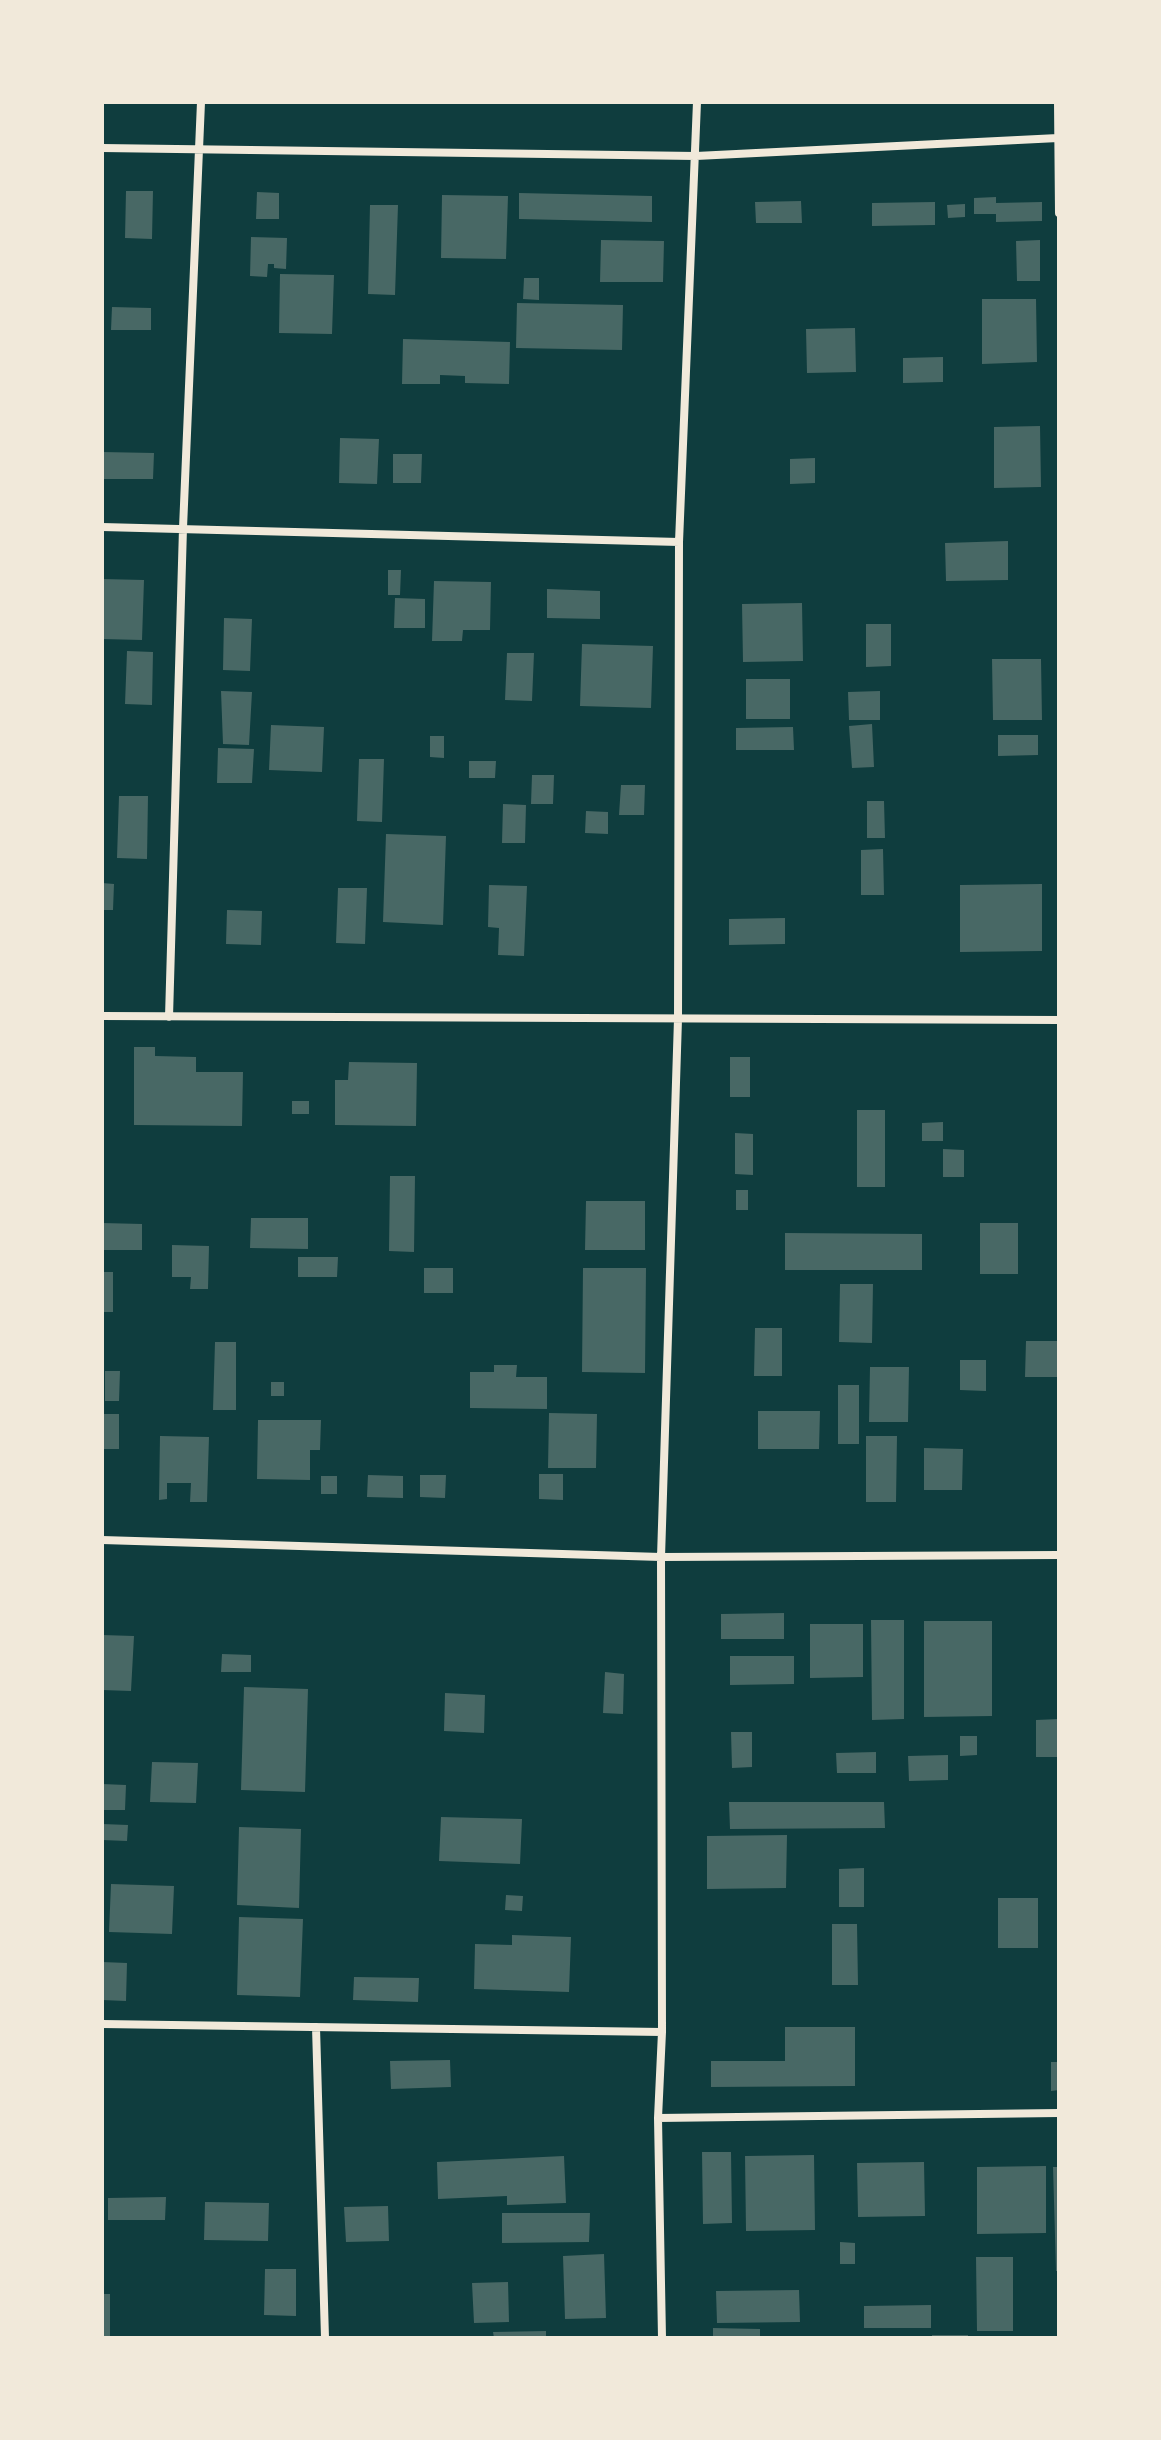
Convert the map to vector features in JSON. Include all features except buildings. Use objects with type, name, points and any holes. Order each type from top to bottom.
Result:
[{"type":"street","points":[[169,1017],[183,528],[201,102]]},
{"type":"street","points":[[662,2338],[658,2118],[662,2032],[661,1557],[678,1019],[679,542],[697,102]]},
{"type":"street","points":[[1058,102],[1059,213]]},
{"type":"street","points":[[102,148],[696,156],[1058,138]]},
{"type":"street","points":[[102,527],[679,542]]},
{"type":"street","points":[[102,1016],[1059,1020]]},
{"type":"street","points":[[102,1540],[661,1557],[1059,1555]]},
{"type":"street","points":[[102,2024],[662,2032]]},
{"type":"street","points":[[316,2027],[325,2338]]},
{"type":"street","points":[[658,2118],[1059,2113]]}]
